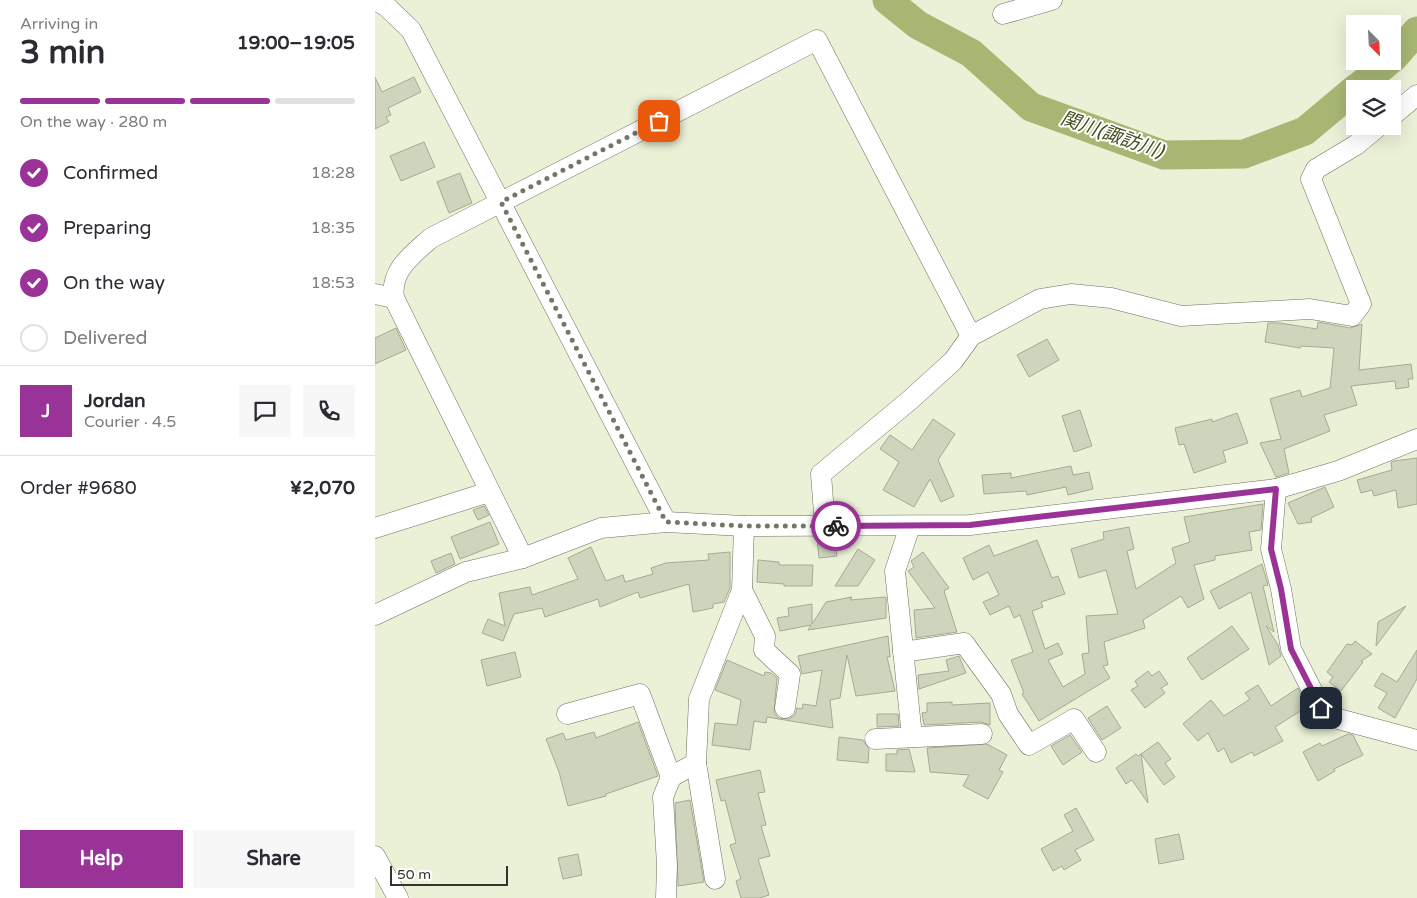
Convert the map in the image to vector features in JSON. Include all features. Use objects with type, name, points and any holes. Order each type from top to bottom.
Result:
[{"type":"street","points":[[375,0],[386,6],[411,30],[666,522]]},
{"type":"street","points":[[1003,14],[1051,0]]},
{"type":"street","points":[[523,558],[385,296],[405,262],[431,238],[817,40],[971,336]]},
{"type":"street","points":[[1401,108],[1417,95]]},
{"type":"street","points":[[825,526],[821,474],[910,400],[953,361],[971,336],[1041,299],[1071,294],[1111,298],[1181,316],[1310,309],[1352,316],[1361,304],[1311,179],[1316,169],[1356,145],[1368,135]]},
{"type":"street","points":[[375,615],[466,572],[523,558],[601,528],[666,522],[744,526],[970,525],[1276,489],[1338,471],[1417,440]]},
{"type":"street","points":[[1276,489],[1271,549],[1281,589],[1291,649],[1321,708],[1331,717],[1417,740]]},
{"type":"street","points":[[375,528],[489,492]]},
{"type":"street","points":[[715,879],[696,763],[699,700],[742,590],[744,526]]},
{"type":"street","points":[[910,526],[895,571],[912,737]]},
{"type":"street","points":[[742,590],[765,636],[763,650],[790,674],[785,708]]},
{"type":"street","points":[[903,652],[964,643],[1001,694],[1007,714],[1029,745],[1074,719],[1096,752]]},
{"type":"street","points":[[567,714],[640,694],[671,777]]},
{"type":"street","points":[[875,739],[982,734]]},
{"type":"street","points":[[666,898],[667,865],[663,797],[671,777],[696,763]]},
{"type":"street","points":[[375,856],[399,898]]},
{"type":"building","points":[[375,77],[382,92],[414,77],[421,92],[388,108],[391,115],[386,117],[389,122],[375,129]]},
{"type":"building","points":[[424,142],[435,167],[401,181],[390,156]]},
{"type":"building","points":[[460,173],[472,203],[449,213],[437,182]]},
{"type":"building","points":[[1318,322],[1350,328],[1362,324],[1359,370],[1411,364],[1413,379],[1408,379],[1409,387],[1396,389],[1395,381],[1351,386],[1357,405],[1324,415],[1330,431],[1284,449],[1289,473],[1276,477],[1260,443],[1281,439],[1270,399],[1300,390],[1302,397],[1330,388],[1334,348],[1301,346],[1300,348],[1265,342],[1268,323],[1317,329]]},
{"type":"building","points":[[396,328],[406,350],[375,364],[375,338]]},
{"type":"building","points":[[1047,339],[1059,360],[1029,377],[1017,355]]},
{"type":"building","points":[[1080,410],[1092,446],[1074,452],[1062,416]]},
{"type":"building","points":[[1237,413],[1248,443],[1223,451],[1226,462],[1194,473],[1184,444],[1179,445],[1175,428],[1212,419],[1212,422]]},
{"type":"building","points":[[933,419],[955,434],[938,460],[954,496],[941,502],[930,479],[914,507],[883,490],[899,462],[880,449],[890,435],[912,450]]},
{"type":"building","points":[[1417,458],[1417,504],[1398,508],[1396,490],[1374,496],[1372,490],[1361,493],[1357,480],[1392,470],[1391,462]]},
{"type":"building","points":[[1071,466],[1073,475],[1089,472],[1093,489],[1068,495],[1066,487],[1027,495],[1026,491],[984,494],[982,475],[1011,473],[1011,478]]},
{"type":"building","points":[[1325,487],[1334,507],[1311,518],[1312,522],[1298,524],[1288,503]]},
{"type":"building","points":[[1263,504],[1261,530],[1249,532],[1252,550],[1215,556],[1215,560],[1194,565],[1204,599],[1188,608],[1181,596],[1143,620],[1145,628],[1104,642],[1108,665],[1103,666],[1110,678],[1039,721],[1022,694],[1024,693],[1011,660],[1033,652],[1020,615],[1014,618],[1009,606],[990,615],[983,602],[999,595],[988,572],[973,580],[963,558],[989,545],[994,556],[1037,540],[1052,578],[1058,576],[1065,594],[1041,602],[1043,607],[1032,611],[1045,649],[1058,643],[1063,654],[1048,660],[1063,687],[1085,674],[1082,654],[1089,653],[1086,616],[1118,614],[1106,570],[1079,578],[1071,549],[1104,539],[1103,532],[1129,527],[1134,549],[1127,551],[1136,589],[1176,563],[1172,548],[1190,542],[1184,517]]},
{"type":"building","points":[[484,506],[489,515],[478,520],[473,510]]},
{"type":"building","points":[[490,522],[499,544],[460,559],[451,537]]},
{"type":"building","points":[[834,537],[837,556],[819,558],[817,538]]},
{"type":"building","points":[[591,547],[606,581],[623,575],[625,582],[653,574],[651,568],[666,563],[709,560],[708,554],[730,552],[730,588],[724,602],[713,604],[713,608],[693,612],[689,584],[640,598],[638,592],[600,607],[598,599],[545,617],[542,608],[514,614],[503,641],[482,633],[488,619],[505,626],[499,593],[530,587],[532,595],[578,579],[568,558]]},
{"type":"building","points":[[858,549],[875,560],[858,586],[835,586]]},
{"type":"building","points":[[923,552],[949,588],[944,591],[957,632],[916,638],[914,610],[935,608],[908,571],[914,567],[911,561]]},
{"type":"building","points":[[451,553],[455,564],[436,573],[431,561]]},
{"type":"building","points":[[758,560],[779,562],[779,565],[813,565],[812,586],[784,586],[784,584],[757,582]]},
{"type":"building","points":[[1262,564],[1268,585],[1263,586],[1274,632],[1266,626],[1278,645],[1281,656],[1269,665],[1251,592],[1219,609],[1210,591]]},
{"type":"building","points":[[852,597],[850,600],[886,597],[886,618],[808,630],[811,625],[780,631],[777,618],[789,616],[788,608],[812,604],[812,624],[826,602]]},
{"type":"building","points":[[1406,606],[1376,646],[1378,622]]},
{"type":"building","points":[[1232,626],[1249,649],[1202,680],[1187,658]]},
{"type":"building","points":[[888,636],[890,657],[887,657],[895,691],[856,696],[847,655],[840,698],[830,700],[833,728],[767,717],[766,723],[754,721],[750,750],[712,745],[715,723],[737,725],[741,700],[715,690],[727,660],[764,676],[765,672],[771,673],[777,678],[774,712],[778,718],[789,719],[795,715],[797,708],[802,709],[803,704],[816,706],[822,670],[802,674],[798,656]]},
{"type":"building","points":[[1355,641],[1372,654],[1361,661],[1363,662],[1341,691],[1329,682],[1333,677],[1327,672],[1347,644],[1352,645]]},
{"type":"building","points":[[1417,650],[1417,679],[1395,718],[1378,708],[1387,693],[1374,686],[1382,673],[1397,682]]},
{"type":"building","points":[[515,652],[521,677],[487,686],[481,660]]},
{"type":"building","points":[[959,656],[966,673],[919,689],[918,675],[949,671],[946,660]]},
{"type":"building","points":[[1148,671],[1152,676],[1159,671],[1168,684],[1161,688],[1165,693],[1145,708],[1131,690],[1138,686],[1135,681]]},
{"type":"building","points":[[1258,685],[1271,706],[1298,688],[1307,707],[1275,727],[1283,741],[1254,756],[1252,752],[1231,763],[1224,748],[1218,752],[1208,733],[1198,741],[1183,724],[1211,700],[1224,716],[1250,699],[1245,693]]},
{"type":"building","points":[[952,702],[952,705],[990,703],[990,725],[981,722],[924,725],[922,713],[927,712],[927,703]]},
{"type":"building","points":[[1107,706],[1121,728],[1102,740],[1088,718]]},
{"type":"building","points":[[877,714],[898,714],[899,726],[877,727]]},
{"type":"building","points":[[638,722],[658,776],[606,794],[606,796],[568,806],[559,772],[546,739],[563,733],[566,740],[594,732],[596,738]]},
{"type":"building","points":[[1348,734],[1353,735],[1363,755],[1334,769],[1335,771],[1318,781],[1303,752],[1320,743],[1322,746]]},
{"type":"building","points":[[1070,735],[1082,752],[1063,765],[1051,746]]},
{"type":"building","points":[[839,737],[863,740],[869,749],[868,763],[837,760]]},
{"type":"building","points":[[1158,742],[1171,759],[1165,763],[1175,777],[1164,785],[1141,754]]},
{"type":"building","points":[[987,744],[1007,755],[999,770],[1003,772],[988,799],[963,786],[969,775],[930,772],[927,748]]},
{"type":"building","points":[[909,749],[915,772],[886,771],[886,754],[897,754],[897,750]]},
{"type":"building","points":[[1136,754],[1138,756],[1141,754],[1148,803],[1132,780],[1126,784],[1116,768]]},
{"type":"building","points":[[760,770],[765,792],[758,793],[766,825],[761,826],[770,856],[758,859],[769,895],[760,898],[741,898],[736,881],[741,879],[730,845],[736,843],[725,800],[721,801],[716,780]]},
{"type":"building","points":[[690,800],[704,882],[678,886],[675,803]]},
{"type":"building","points":[[1076,808],[1094,840],[1075,850],[1081,860],[1064,870],[1062,866],[1053,871],[1041,849],[1073,831],[1064,815]]},
{"type":"building","points":[[1179,834],[1184,859],[1159,864],[1155,839]]},
{"type":"building","points":[[578,854],[582,875],[563,879],[558,858]]},
{"type":"waterway","name":"関川(諏訪川)","points":[[887,0],[918,25],[971,53],[1031,107],[1164,155],[1244,154],[1305,131],[1346,97]]},
{"type":"waterway","name":"関川(諏訪川)","points":[[1401,49],[1417,31]]},
{"type":"waterway","name":"関川(諏訪川)","points":[[1367,80],[1378,70]]},
{"type":"way so far","points":[[659,121],[501,202],[666,522],[744,526],[836,526]]},
{"type":"route","points":[[836,526],[970,525],[1276,489],[1271,549],[1281,589],[1291,649],[1321,708]]}]
